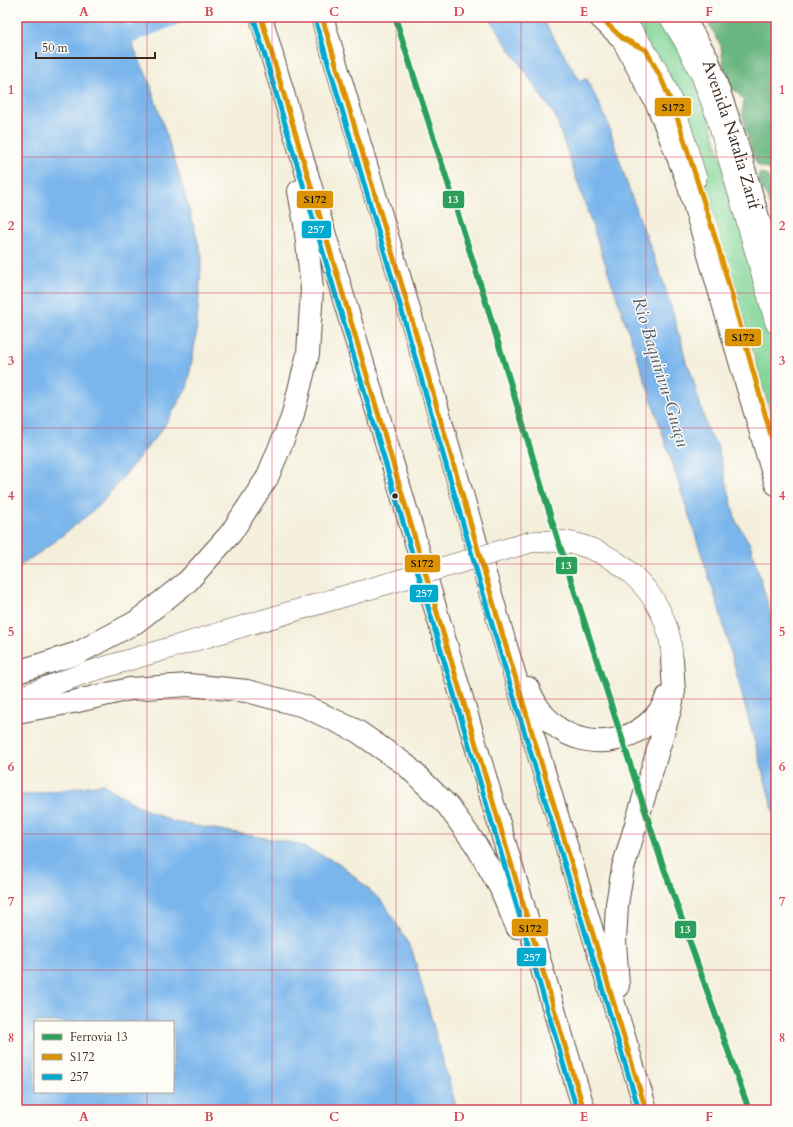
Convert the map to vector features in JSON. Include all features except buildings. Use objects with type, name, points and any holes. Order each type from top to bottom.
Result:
[{"type":"main road","points":[[261,17],[584,1110]]},
{"type":"main road","points":[[322,17],[403,289],[502,633],[646,1110]]},
{"type":"main road","points":[[600,17],[622,38]]},
{"type":"main road","points":[[605,17],[622,38],[658,106],[688,180],[776,484]]},
{"type":"main road","name":"Avenida Natalia Zarif","points":[[683,17],[708,60],[736,141],[776,280]]},
{"type":"main road","points":[[17,672],[78,653],[136,622],[188,582],[232,533],[267,478],[290,425],[308,354],[312,289],[305,224],[275,66]]},
{"type":"main road","points":[[502,633],[536,705],[544,715],[564,732],[589,740],[602,742],[624,738],[644,728],[665,702],[671,681],[672,660]]},
{"type":"main road","points":[[628,1050],[617,978],[615,941],[617,904],[624,868],[671,706],[674,691],[672,660]]},
{"type":"main road","points":[[17,712],[130,689],[189,685],[247,691],[304,706],[357,731],[406,765],[448,806],[476,845],[500,887],[560,1030]]},
{"type":"street","points":[[622,17],[646,50],[661,78],[676,114],[718,250],[776,453]]},
{"type":"street","points":[[670,17],[684,40],[702,76],[717,117],[776,323]]},
{"type":"street","points":[[622,38],[646,50]]},
{"type":"street","points":[[17,698],[85,673],[531,542],[552,541],[572,543],[592,549],[611,558],[628,570],[643,584],[655,601],[661,613],[670,640],[672,660]]},
{"type":"street","points":[[17,684],[85,673]]},
{"type":"green space","points":[[629,17],[664,17],[691,59],[776,342],[776,432],[715,218],[679,103]]},
{"type":"green space","points":[[703,17],[776,17],[776,173],[758,165],[754,158],[742,111],[744,100],[730,86],[724,69],[721,46],[707,20]]},
{"type":"green space","points":[[761,173],[776,182],[776,229],[767,198],[759,183],[758,175]]},
{"type":"water","points":[[17,17],[125,17],[128,35],[149,81],[179,174],[202,256],[196,337],[187,388],[163,428],[100,505],[53,543],[17,568]]},
{"type":"water","name":"Rio Baquirivu-Guaçu","points":[[488,17],[541,17],[580,81],[587,79],[607,121],[628,187],[664,284],[677,331],[681,339],[686,363],[690,369],[708,432],[717,445],[736,521],[750,544],[770,611],[776,637],[776,821],[718,605],[647,386],[555,116]]},
{"type":"water","points":[[103,784],[140,807],[174,822],[294,843],[339,863],[384,903],[412,950],[457,1110],[262,1110],[244,1106],[225,1110],[17,1110],[17,796]]},
{"type":"waterway","points":[[128,35],[174,17]]},
{"type":"rail line","name":"13","points":[[395,17],[485,299],[552,521],[661,860],[749,1110]]},
{"type":"transit line","name":"S172","points":[[261,17],[584,1110]]},
{"type":"transit line","name":"S172","points":[[322,17],[403,289],[502,633],[646,1110]]},
{"type":"transit line","name":"S172","points":[[600,17],[622,38],[646,50],[661,78],[676,114],[719,250],[776,453]]},
{"type":"transit line","name":"257","points":[[254,19],[577,1110]]},
{"type":"transit line","name":"257","points":[[315,19],[396,291],[495,635],[639,1110]]}]
